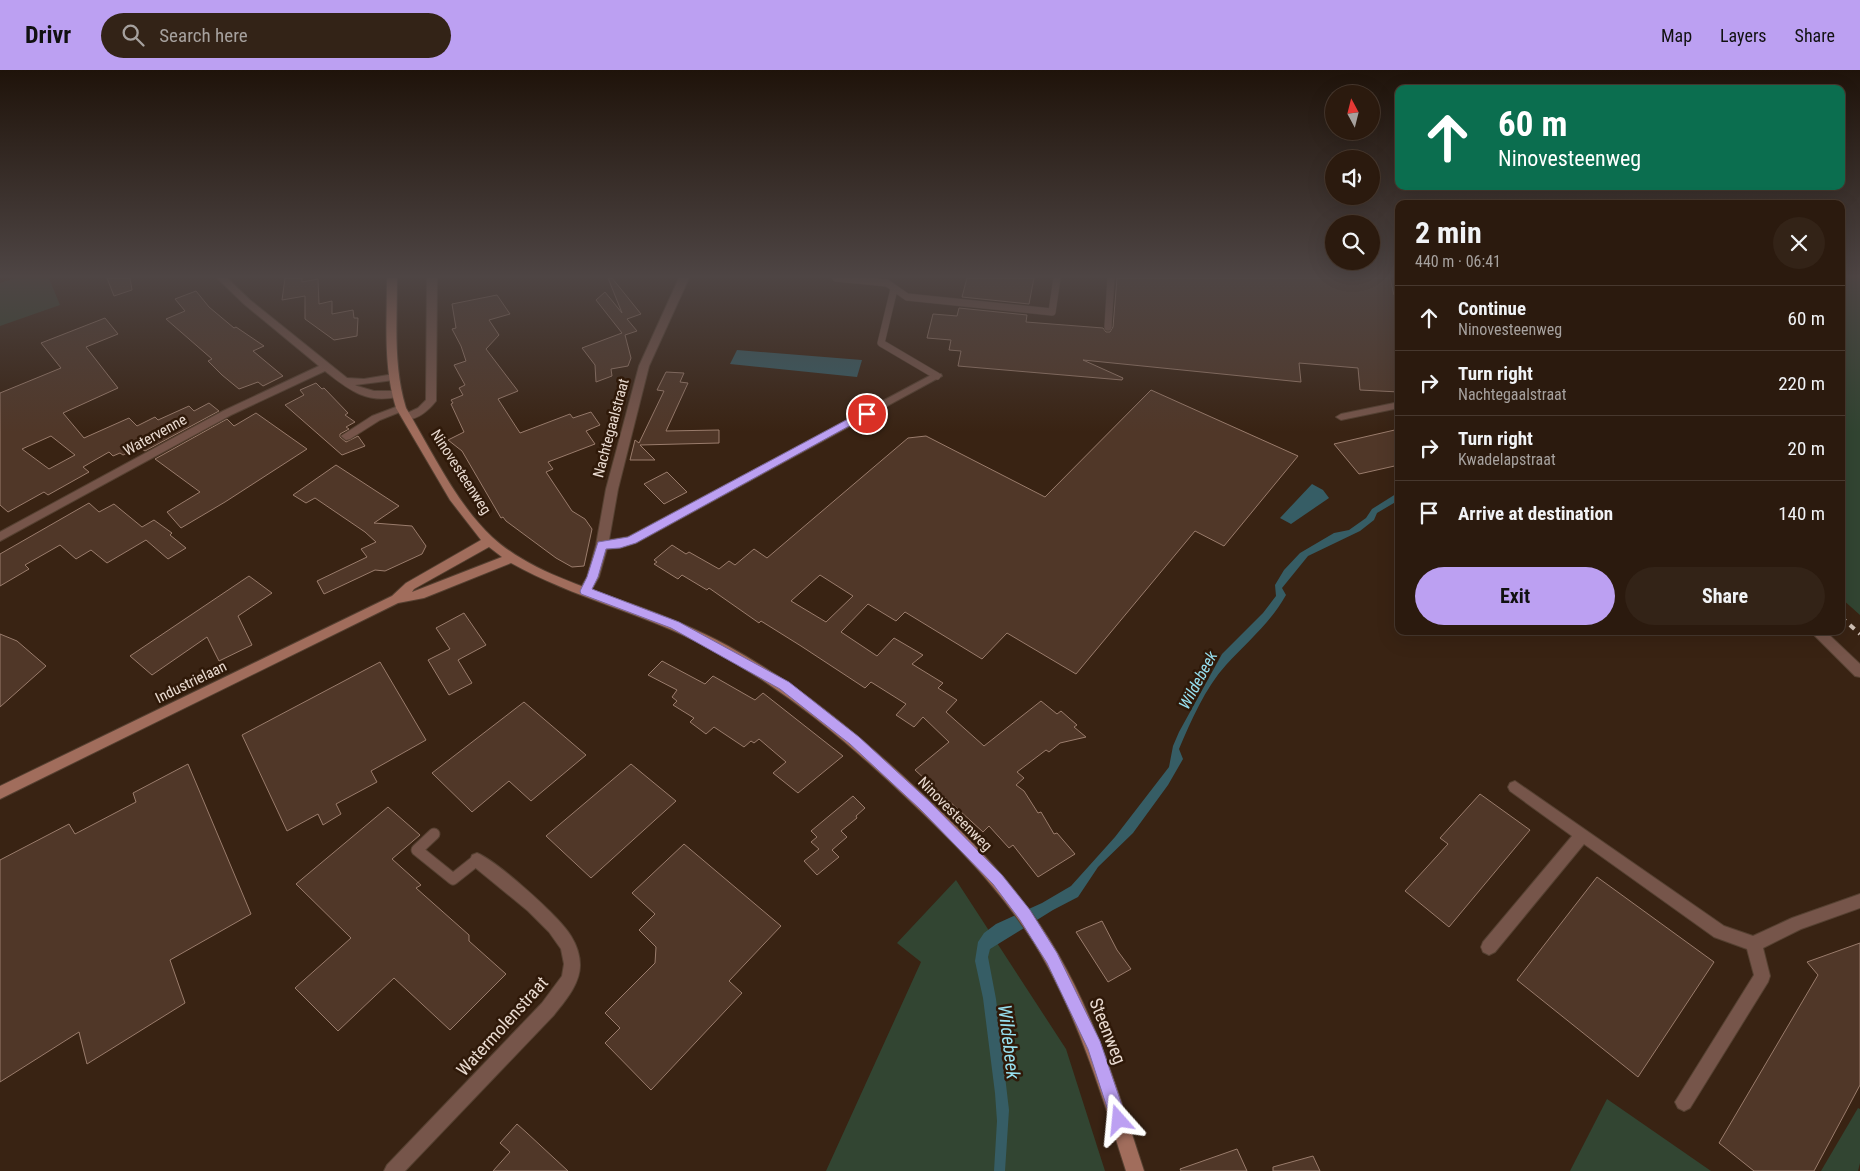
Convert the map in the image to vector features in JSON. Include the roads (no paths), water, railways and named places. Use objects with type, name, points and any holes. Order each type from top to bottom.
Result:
[{"type":"main road","name":"Ninovesteenweg","points":[[393,329],[396,394],[404,413],[465,511],[490,541],[540,572],[675,625],[754,667],[813,707],[854,740],[931,812],[998,880],[1025,915]]},
{"type":"main road","name":"Industrielaan","points":[[396,599],[410,586],[490,541]]},
{"type":"main road","name":"Industrielaan","points":[[0,793],[396,599],[420,595],[513,557]]},
{"type":"main road","name":"Steenweg","points":[[1025,915],[1052,958],[1094,1047],[1135,1171]]},
{"type":"street","points":[[281,329],[347,381],[353,388],[366,394],[382,396],[396,394]]},
{"type":"street","points":[[346,436],[376,418],[422,410],[431,401],[432,329]]},
{"type":"street","name":"Nachtegaalstraat","points":[[585,591],[593,577],[602,545],[612,488],[644,366],[661,329]]},
{"type":"street","name":"Watervenne","points":[[0,537],[227,413],[327,366]]},
{"type":"street","points":[[602,545],[620,544],[632,540],[937,376]]},
{"type":"street","points":[[347,381],[364,382],[394,377]]},
{"type":"street","points":[[1341,417],[1395,406]]},
{"type":"street","points":[[1820,635],[1860,672]]},
{"type":"street","points":[[1515,787],[1719,932],[1754,944],[1797,923],[1860,901]]},
{"type":"street","points":[[1489,947],[1582,835]]},
{"type":"street","name":"Watermolenstraat","points":[[393,1171],[548,1009],[563,989],[571,973],[572,954],[564,937],[518,892],[477,860]]},
{"type":"street","points":[[1684,1102],[1762,976],[1754,944]]},
{"type":"lane","points":[[884,329],[881,343],[937,376]]},
{"type":"lane","points":[[434,834],[417,850],[453,879],[477,860]]},
{"type":"water","points":[[737,350],[862,360],[857,377],[730,364]]},
{"type":"water","points":[[1312,484],[1323,490],[1329,498],[1291,524],[1280,518]]},
{"type":"water","points":[[1395,495],[1395,502],[1377,513],[1374,520],[1360,531],[1308,556],[1282,588],[1286,595],[1280,605],[1266,623],[1218,674],[1205,694],[1179,749],[1183,759],[1168,785],[1133,833],[1098,867],[1078,897],[1053,910],[990,949],[988,957],[996,999],[1009,1110],[1005,1171],[994,1171],[997,1121],[983,998],[975,961],[978,942],[984,933],[996,924],[1042,903],[1071,886],[1115,837],[1169,767],[1173,746],[1179,732],[1222,654],[1263,613],[1276,596],[1275,585],[1284,570],[1300,553],[1334,533],[1349,530],[1366,518],[1372,509]]},
{"type":"railway","points":[[1845,621],[1860,634]]},
{"type":"water label","name":"Wildebeek","points":[[1198,680]]},
{"type":"water label","name":"Wildebeek","points":[[1009,1042]]}]
